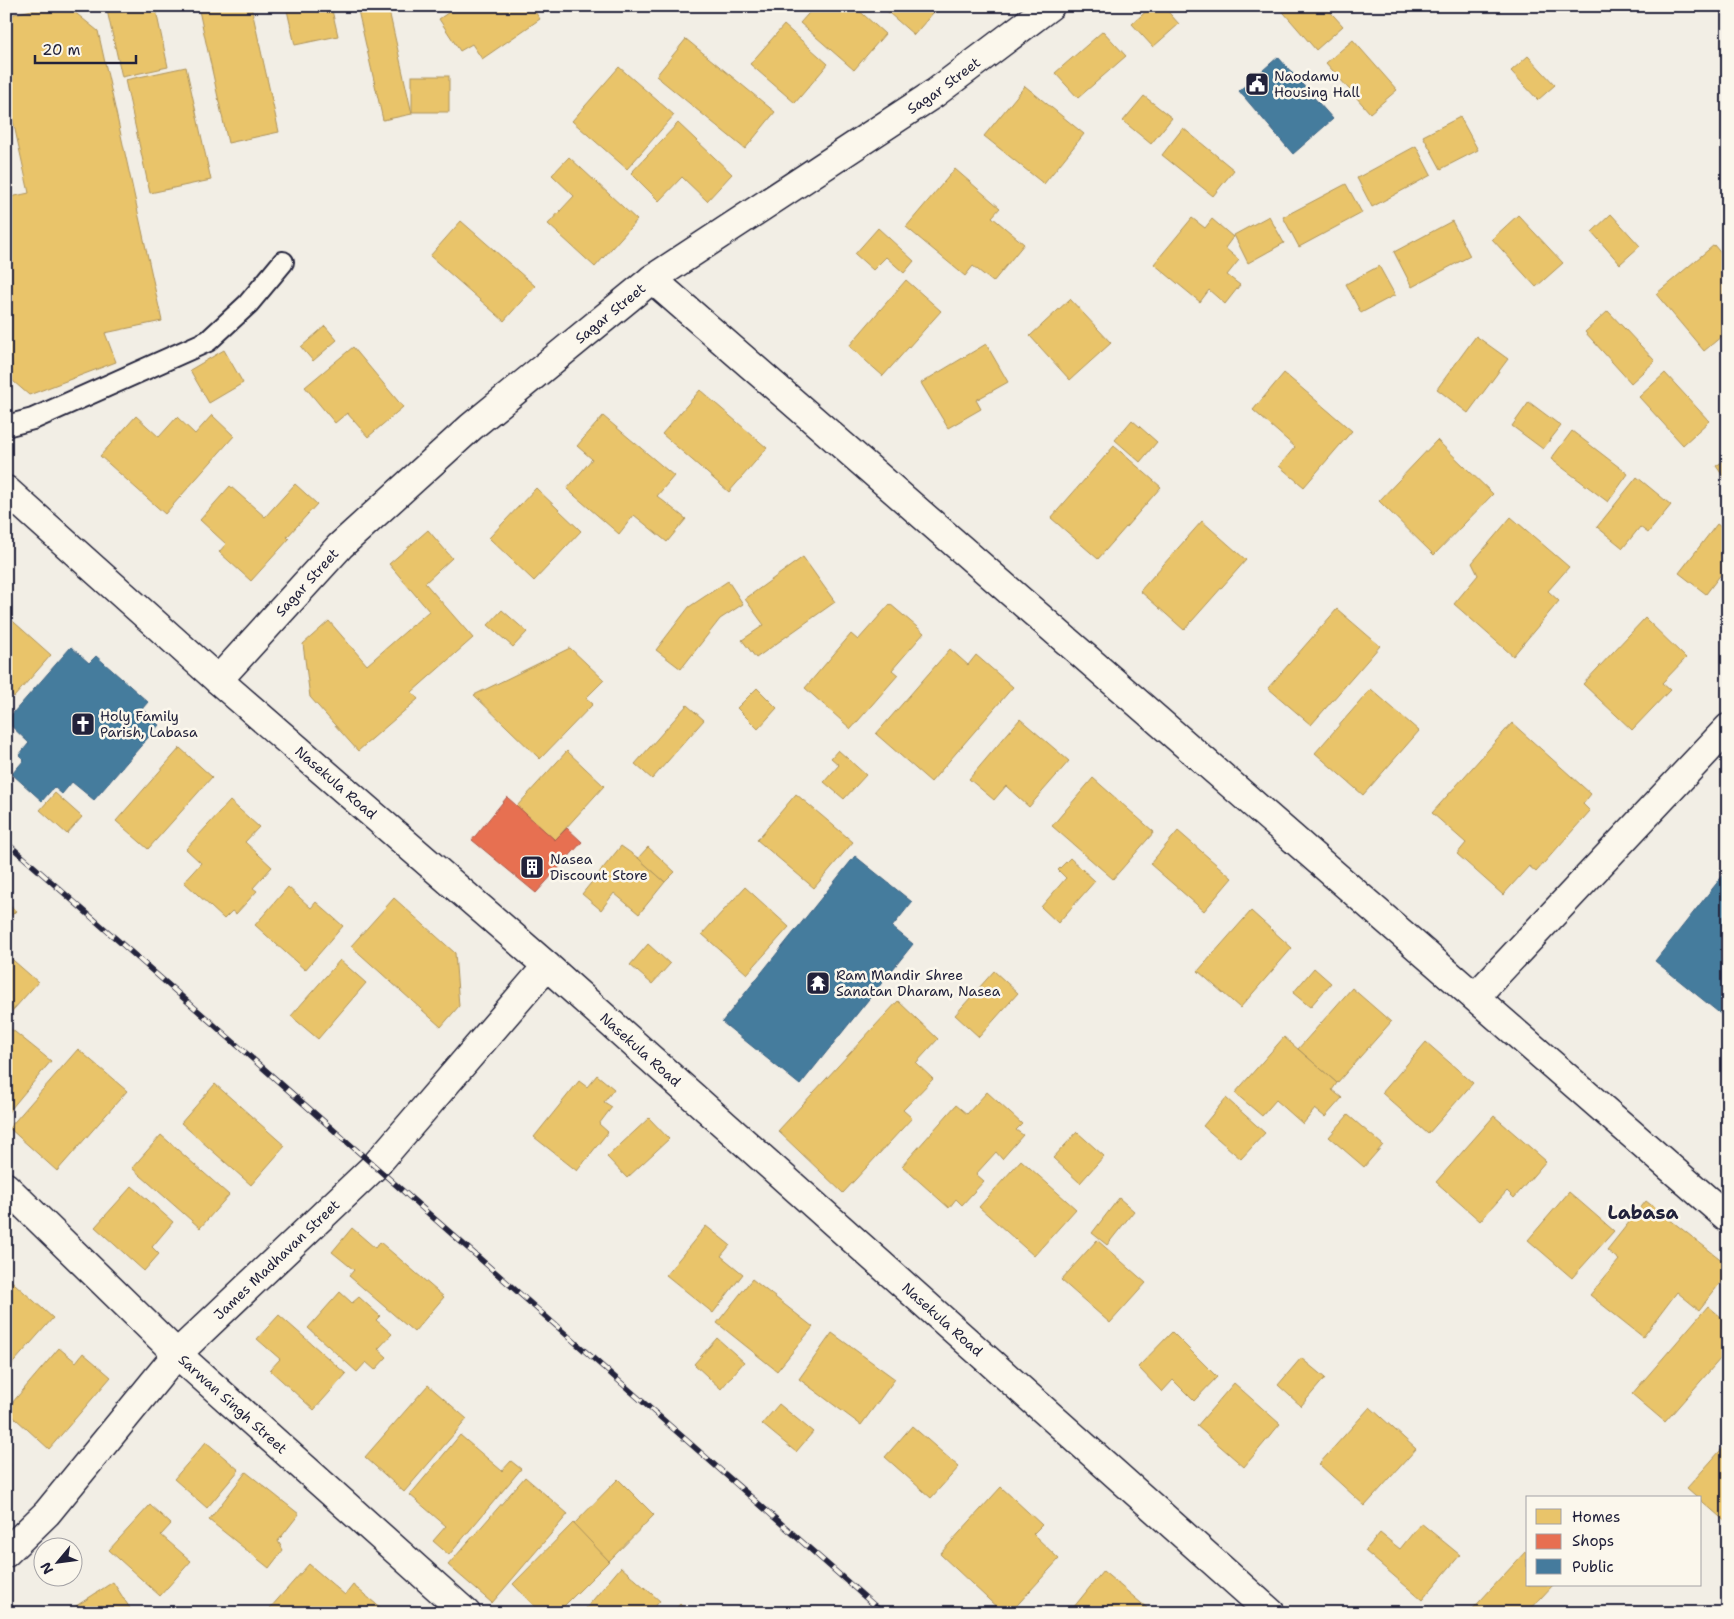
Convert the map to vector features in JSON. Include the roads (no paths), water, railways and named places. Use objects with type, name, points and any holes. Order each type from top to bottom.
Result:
[{"type":"street","name":"Sagar Street","points":[[218,680],[340,546],[471,427],[652,278],[935,93],[1050,6]]},
{"type":"street","points":[[652,278],[1728,1218]]},
{"type":"street","name":"Nasekula Road","points":[[6,490],[218,680],[548,966],[1271,1613]]},
{"type":"street","points":[[1476,996],[1728,728]]},
{"type":"street","name":"James Madhavan Street","points":[[6,1553],[47,1513],[177,1354],[375,1166],[548,966]]},
{"type":"street","name":"Sarwan Singh Street","points":[[6,1187],[177,1354],[464,1612]]},
{"type":"lane","points":[[6,426],[33,419],[208,341],[248,304],[283,262]]},
{"type":"railway","points":[[6,842],[883,1613]]},
{"type":"place","name":"Naodamu Housing Hall","points":[[1257,84]]},
{"type":"place","name":"Holy Family Parish, Labasa","points":[[83,724]]},
{"type":"place","name":"Nasea Discount Store","points":[[532,867]]},
{"type":"place","name":"Ram Mandir Shree Sanatan Dharam, Nasea","points":[[818,983]]},
{"type":"district","name":"Labasa","points":[[1643,1212]]}]
